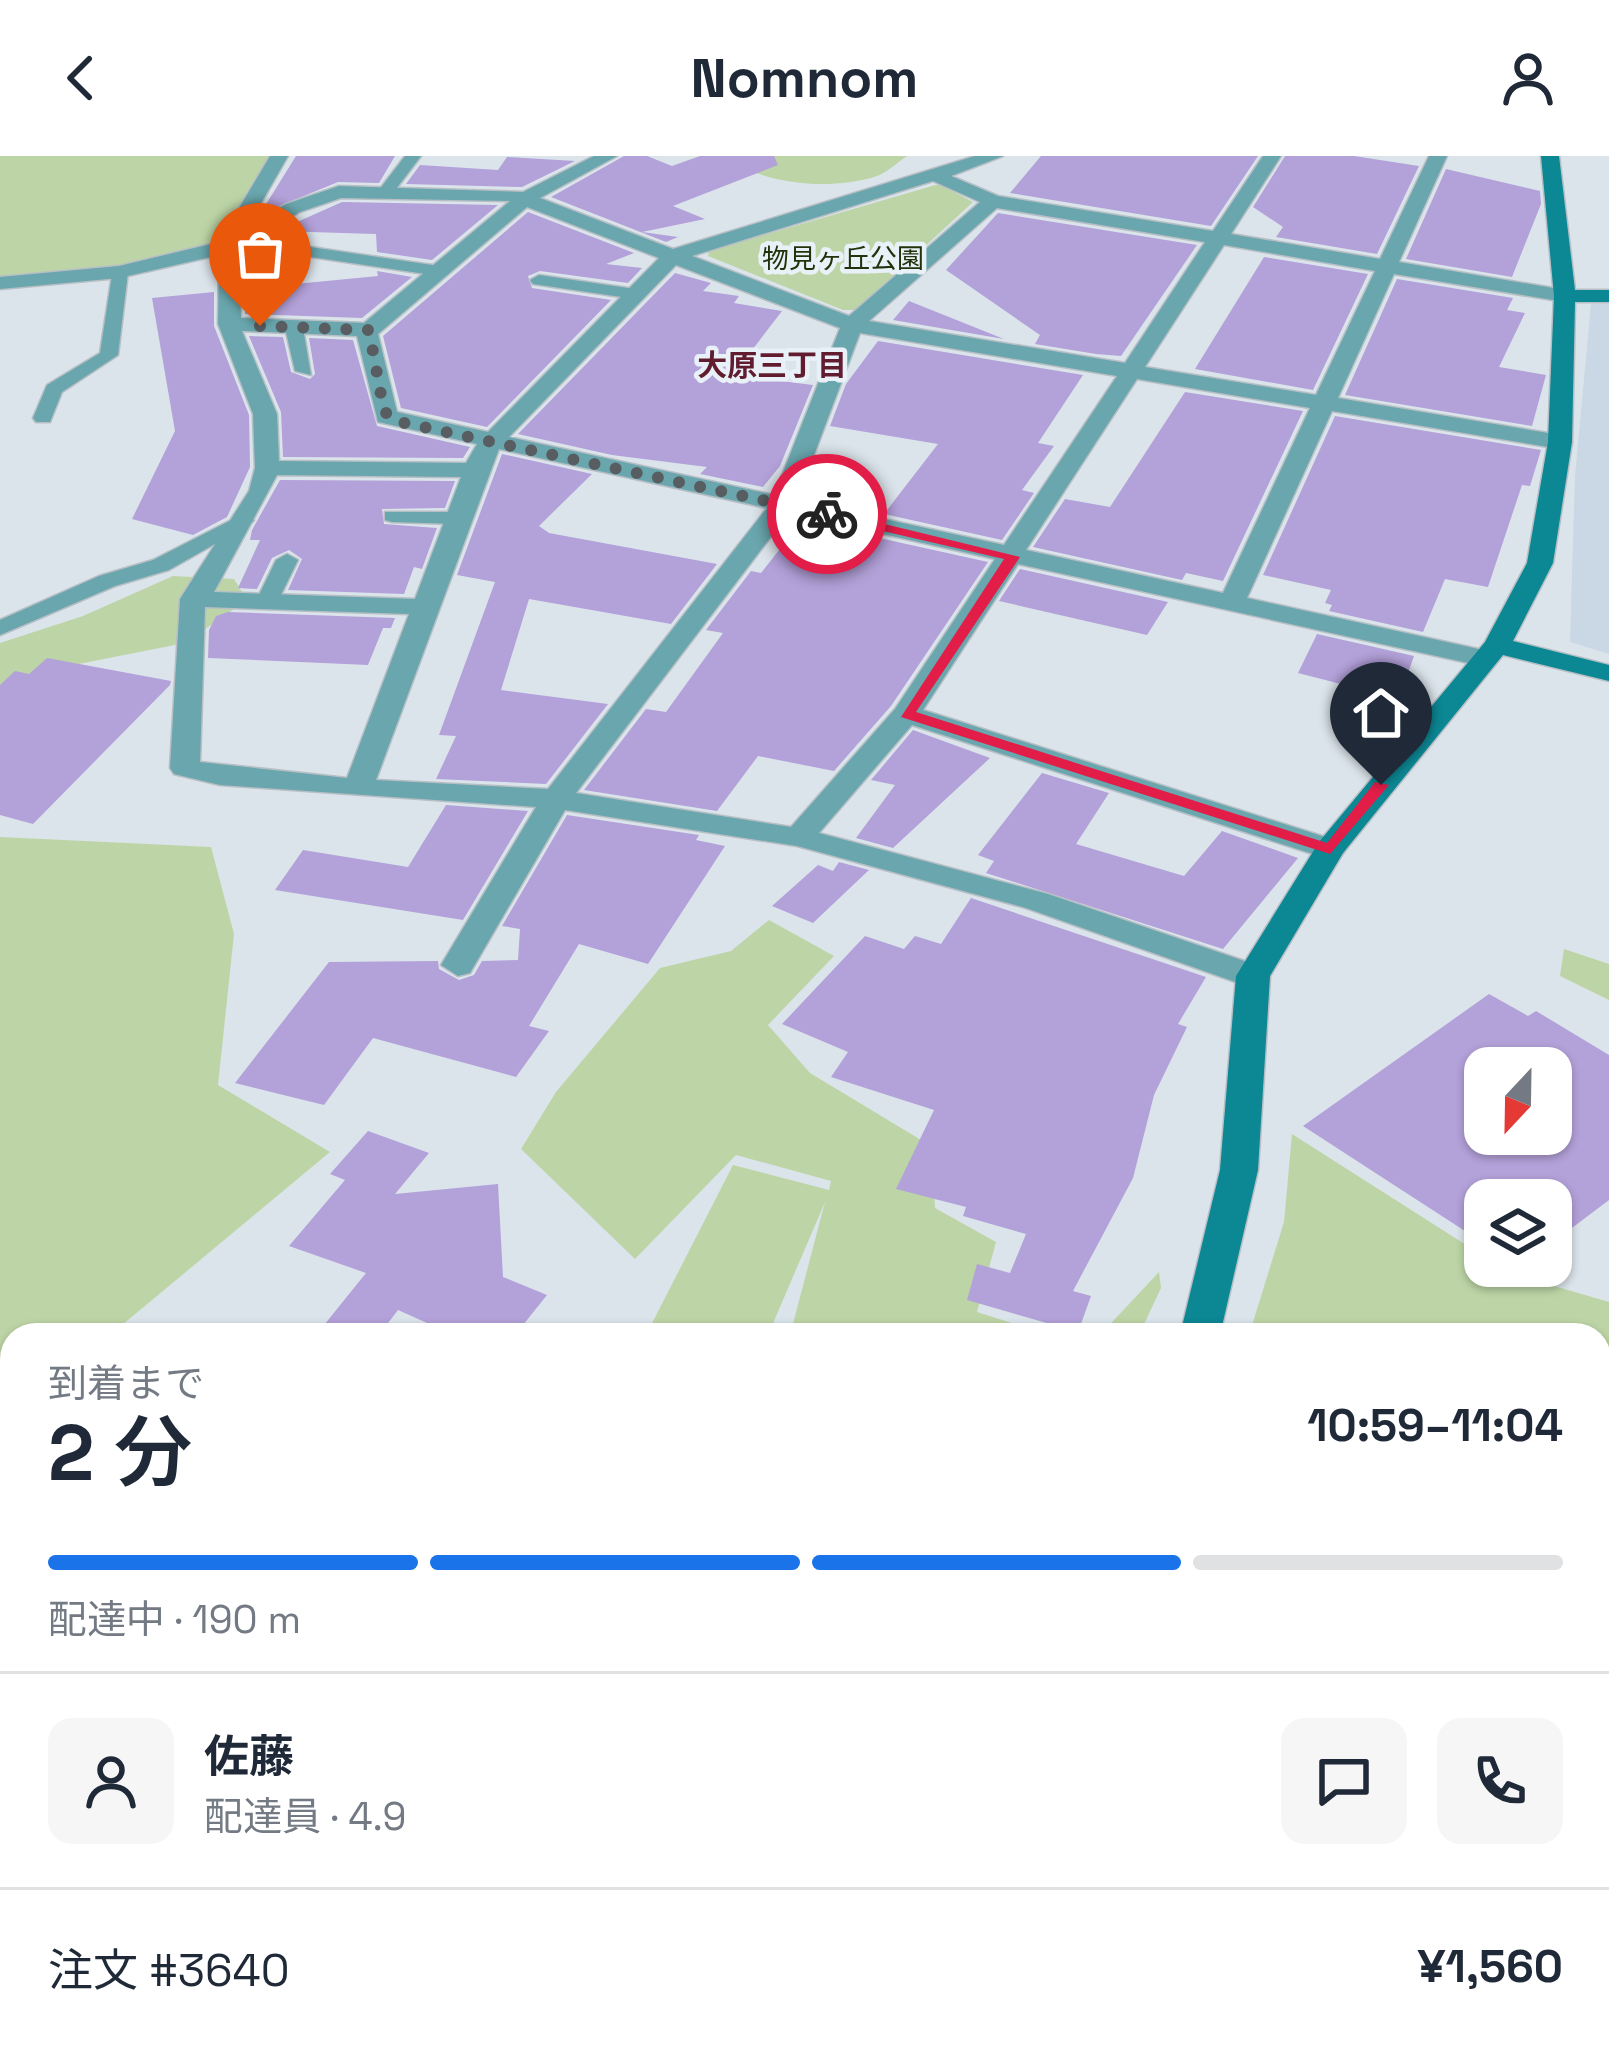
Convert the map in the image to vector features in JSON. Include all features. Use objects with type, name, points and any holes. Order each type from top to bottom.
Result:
[{"type":"street","points":[[278,156],[229,246],[230,324],[265,413],[267,468],[243,520],[193,599],[185,768],[220,776],[358,788],[556,799],[799,837],[1037,901],[1252,976]]},
{"type":"street","points":[[230,324],[369,330],[525,198],[608,156]]},
{"type":"street","points":[[358,788],[490,441],[674,255],[994,156]]},
{"type":"street","points":[[799,837],[906,714],[1272,156]]},
{"type":"street","points":[[1232,602],[1438,156]]},
{"type":"street","points":[[1204,1323],[1239,1170],[1252,976],[1330,849],[1490,652],[1540,563],[1560,442],[1565,296],[1550,156]]},
{"type":"street","points":[[934,175],[993,201],[1565,296],[1609,296]]},
{"type":"street","points":[[0,283],[119,272],[229,246],[310,200],[339,192],[525,198],[852,325],[1560,442]]},
{"type":"street","points":[[458,965],[556,799],[783,505],[852,325],[993,201]]},
{"type":"street","points":[[369,330],[386,416],[1013,557],[1609,673]]},
{"type":"street","points":[[267,468],[476,470]]},
{"type":"street","points":[[193,599],[426,607]]},
{"type":"street","points":[[906,714],[1330,849]]},
{"type":"lane","points":[[387,190],[413,156]]},
{"type":"lane","points":[[263,245],[440,271]]},
{"type":"lane","points":[[43,418],[54,389],[109,355],[119,272]]},
{"type":"lane","points":[[539,280],[635,294]]},
{"type":"lane","points":[[294,328],[304,371]]},
{"type":"lane","points":[[392,516],[458,518]]},
{"type":"lane","points":[[0,628],[107,581],[161,565],[243,520]]},
{"type":"lane","points":[[268,602],[287,560]]},
{"type":"shaded area","points":[[1609,303],[1609,654],[1570,642],[1575,476],[1591,304]]},
{"type":"green space","points":[[0,156],[269,156],[240,222],[227,238],[206,251],[118,272],[0,279]]},
{"type":"green space","points":[[723,156],[907,156],[874,177],[816,184],[756,173]]},
{"type":"green space","name":"物見ヶ丘公園","points":[[939,184],[973,202],[856,310],[843,310],[708,256],[709,251]]},
{"type":"green space","points":[[173,576],[234,579],[247,600],[185,643],[48,670],[0,691],[0,643],[83,616]]},
{"type":"green space","points":[[0,837],[211,847],[234,934],[218,1085],[330,1152],[124,1323],[0,1323]]},
{"type":"green space","points":[[769,920],[834,956],[768,1025],[810,1073],[931,1146],[935,1208],[996,1242],[977,1312],[1012,1323],[793,1323],[825,1202],[773,1323],[652,1323],[733,1165],[829,1190],[831,1181],[736,1155],[635,1259],[521,1149],[556,1092],[660,968],[731,951]]},
{"type":"green space","points":[[1564,949],[1609,964],[1609,1000],[1560,976]]},
{"type":"green space","points":[[1292,1134],[1464,1244],[1464,1287],[1557,1287],[1609,1302],[1609,1323],[1253,1323],[1284,1222]]},
{"type":"green space","points":[[1159,1272],[1161,1288],[1145,1323],[1111,1323]]},
{"type":"building","points":[[296,156],[395,156],[379,183],[338,182],[260,214]]},
{"type":"building","points":[[624,156],[647,156],[672,166],[700,156],[774,156],[778,165],[673,206],[705,219],[642,232],[678,237],[666,242],[551,197]]},
{"type":"building","points":[[1041,156],[1258,156],[1211,226],[1010,193]]},
{"type":"building","points":[[1285,156],[1354,156],[1419,166],[1377,254],[1276,237],[1283,227],[1253,207]]},
{"type":"building","points":[[507,157],[575,161],[522,187],[406,184],[420,165],[498,170]]},
{"type":"building","points":[[1446,169],[1540,191],[1541,204],[1512,277],[1406,259]]},
{"type":"building","points":[[342,202],[498,205],[432,260],[377,252],[376,234],[277,231]]},
{"type":"building","points":[[528,212],[634,253],[606,264],[642,268],[628,283],[540,271],[528,276],[532,288],[611,300],[487,427],[401,408],[383,336]]},
{"type":"building","points":[[998,213],[1197,245],[1121,356],[1096,354],[1035,344],[1040,335],[946,270]]},
{"type":"building","points":[[1264,257],[1368,274],[1313,390],[1195,369]]},
{"type":"building","points":[[377,271],[412,277],[362,318],[245,314],[245,289],[378,276]]},
{"type":"building","points":[[675,273],[711,283],[703,291],[739,296],[734,303],[782,311],[733,375],[813,385],[780,466],[763,487],[700,474],[707,467],[612,455],[518,434]]},
{"type":"building","points":[[1397,279],[1513,298],[1507,310],[1525,313],[1499,367],[1546,375],[1532,426],[1345,395]]},
{"type":"building","points":[[214,292],[214,326],[249,415],[250,467],[227,517],[193,535],[132,519],[175,431],[152,298]]},
{"type":"building","points":[[909,301],[1004,339],[893,320]]},
{"type":"building","points":[[249,336],[283,337],[291,372],[310,379],[315,374],[309,338],[353,340],[377,426],[470,447],[463,458],[283,457],[281,412]]},
{"type":"building","points":[[878,341],[1083,375],[1038,443],[1054,446],[1022,490],[1034,493],[1002,540],[884,514],[938,444],[830,426],[846,384]]},
{"type":"building","points":[[1185,392],[1303,411],[1223,581],[1186,573],[1182,580],[1033,547],[1065,499],[1110,507]]},
{"type":"building","points":[[1335,416],[1541,450],[1530,486],[1522,485],[1488,587],[1445,579],[1423,632],[1329,611],[1332,605],[1325,603],[1331,590],[1263,575]]},
{"type":"building","points":[[502,454],[592,474],[539,526],[549,533],[717,564],[671,624],[529,599],[501,690],[608,704],[546,784],[436,779],[456,736],[439,735],[495,582],[457,575]]},
{"type":"building","points":[[280,480],[455,481],[445,508],[382,509],[384,524],[437,528],[422,569],[414,567],[404,594],[288,590],[302,559],[289,550],[272,558],[257,589],[238,588],[260,540],[250,540],[252,530]]},
{"type":"building","points":[[798,526],[831,532],[834,528],[988,562],[891,706],[834,771],[758,756],[717,811],[584,790],[646,709],[666,712],[723,633],[706,630],[751,571],[761,573]]},
{"type":"building","points":[[1020,569],[1168,602],[1147,635],[999,601]]},
{"type":"building","points":[[228,612],[395,618],[391,628],[383,628],[368,665],[208,658],[209,630],[216,616]]},
{"type":"building","points":[[1317,634],[1414,656],[1399,699],[1298,673]]},
{"type":"building","points":[[47,658],[171,681],[33,824],[0,815],[0,685],[15,671],[29,674]]},
{"type":"building","points":[[913,730],[990,758],[893,848],[856,838],[895,785],[871,780]]},
{"type":"building","points":[[1042,773],[1109,793],[1076,844],[1184,876],[1222,831],[1298,858],[1223,949],[986,873],[994,861],[978,855]]},
{"type":"building","points":[[446,805],[528,811],[463,920],[275,890],[303,850],[408,867]]},
{"type":"building","points":[[567,815],[699,835],[696,840],[725,846],[648,964],[579,944],[529,1026],[549,1031],[516,1077],[373,1038],[324,1105],[235,1083],[329,962],[438,961],[439,969],[459,980],[474,975],[482,961],[518,960],[520,929],[502,926]]},
{"type":"building","points":[[839,862],[869,870],[813,923],[772,906],[818,865],[833,871]]},
{"type":"building","points":[[971,898],[1206,977],[1178,1024],[1187,1027],[1154,1095],[1133,1178],[1073,1291],[1091,1296],[1081,1323],[1047,1323],[967,1300],[977,1264],[1010,1273],[1026,1234],[963,1216],[966,1207],[896,1189],[934,1110],[831,1077],[848,1052],[782,1024],[865,936],[904,949],[915,936],[941,944]]},
{"type":"building","points":[[1489,994],[1528,1016],[1536,1011],[1609,1055],[1609,1200],[1572,1228],[1572,1179],[1464,1179],[1464,1230],[1303,1126]]},
{"type":"building","points":[[368,1131],[429,1153],[395,1194],[498,1184],[503,1277],[547,1295],[525,1323],[427,1323],[398,1310],[388,1323],[326,1323],[366,1273],[289,1246],[345,1180],[330,1174]]},
{"type":"way so far","points":[[260,326],[369,330],[384,411],[395,421],[827,514]]},
{"type":"district","name":"大原三丁目","points":[[772,365]]},
{"type":"route","points":[[827,514],[1013,557],[906,714],[1330,849],[1381,785]]}]
